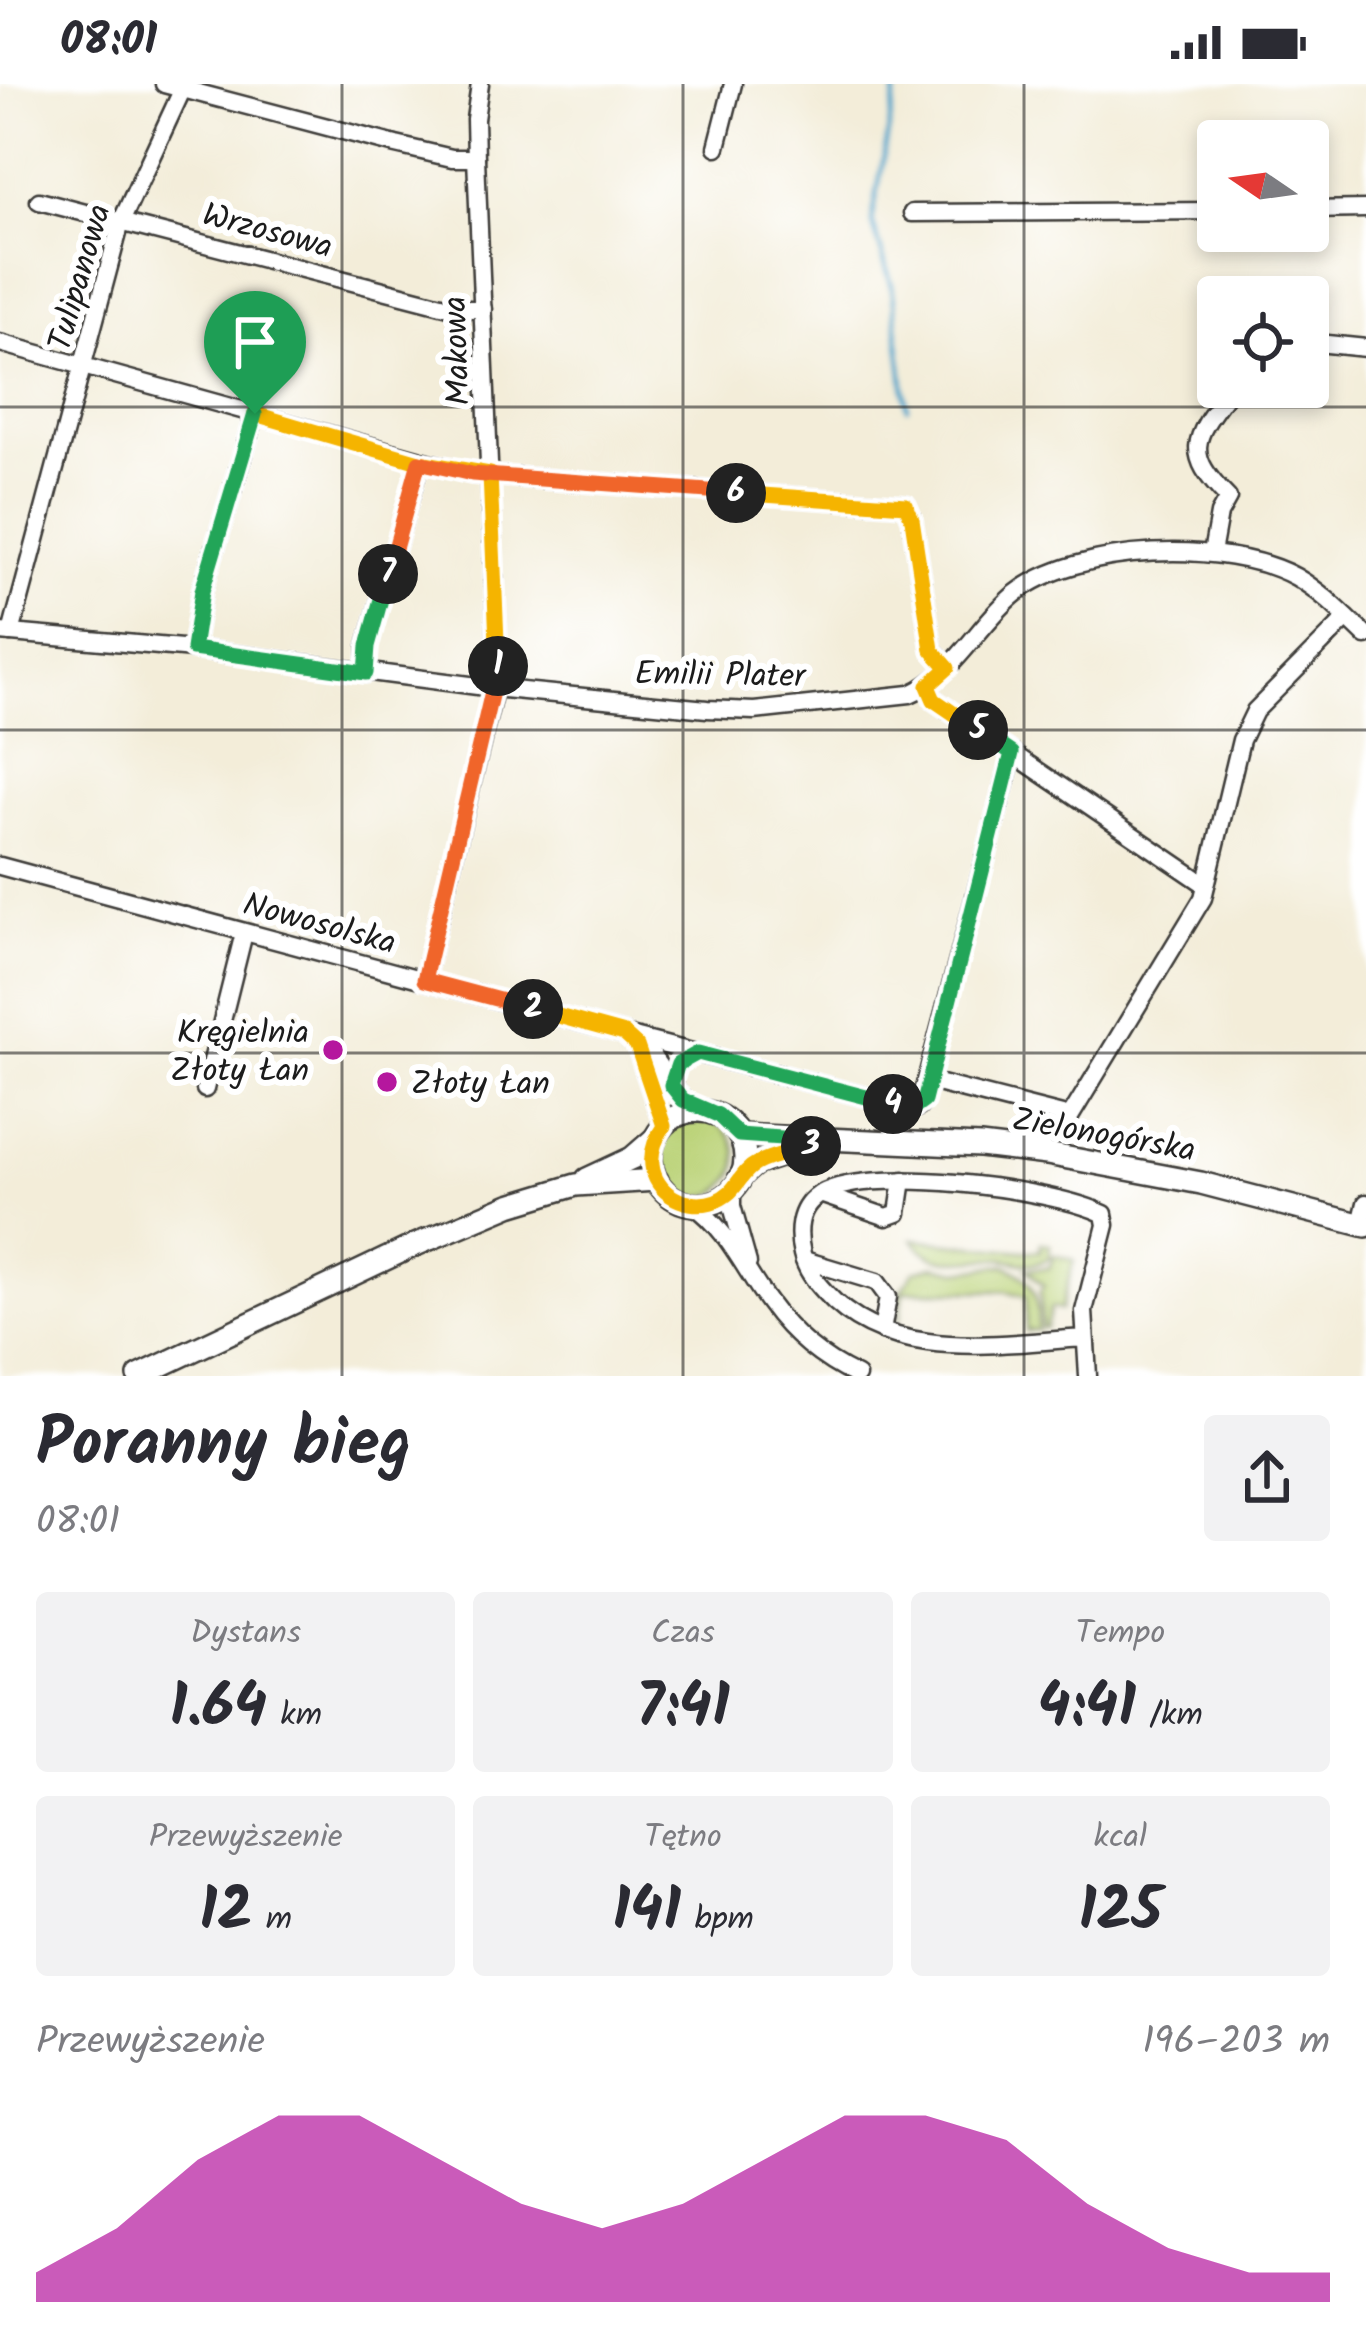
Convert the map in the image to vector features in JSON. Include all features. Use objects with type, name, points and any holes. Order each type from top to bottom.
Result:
[{"type":"street","points":[[164,84],[395,146],[476,158]]},
{"type":"street","name":"Makowa","points":[[424,980],[498,655],[476,158],[480,84]]},
{"type":"street","points":[[717,147],[734,84]]},
{"type":"street","name":"Tulipanowa","points":[[6,632],[121,222],[184,86]]},
{"type":"street","name":"Wrzosowa","points":[[39,201],[457,309],[483,309]]},
{"type":"street","points":[[1329,210],[1366,209]]},
{"type":"street","points":[[912,213],[1197,211]]},
{"type":"street","points":[[0,343],[419,462],[490,474],[906,505],[932,650],[948,668]]},
{"type":"street","points":[[1329,344],[1366,348]]},
{"type":"street","points":[[1212,554],[1219,514],[1228,498],[1202,471],[1197,450],[1204,425],[1217,408]]},
{"type":"street","points":[[193,649],[202,591],[255,414]]},
{"type":"street","points":[[366,673],[368,646],[419,462]]},
{"type":"street","name":"Emilii Plater","points":[[6,632],[193,649],[494,688],[754,710],[893,699],[928,686],[987,618],[1030,582],[1051,572],[1118,555],[1212,554],[1253,560],[1294,576],[1366,636]]},
{"type":"street","points":[[1012,753],[929,1081],[1070,1118],[1203,898],[1240,740],[1256,711],[1347,618]]},
{"type":"street","points":[[928,686],[934,700],[1206,884]]},
{"type":"street","name":"Nowosolska","points":[[0,866],[630,1040],[913,1109],[924,1101],[929,1081]]},
{"type":"street","points":[[205,1089],[244,933]]},
{"type":"street","points":[[630,1040],[652,1057],[683,1100],[730,1123],[739,1135],[745,1163],[732,1206],[752,1275]]},
{"type":"street","points":[[630,1040],[660,1132],[651,1152],[657,1180],[678,1200],[710,1216],[794,1332],[833,1372],[857,1376]]},
{"type":"street","points":[[671,1085],[678,1064],[698,1053]]},
{"type":"street","points":[[139,1376],[433,1237],[510,1205],[576,1185],[632,1158],[689,1112],[704,1111]]},
{"type":"street","name":"Zielonogórska","points":[[739,1135],[914,1142],[1047,1154],[1364,1218]]},
{"type":"street","name":"Zielonogórska","points":[[736,1184],[755,1164],[825,1141]]},
{"type":"street","points":[[576,1185],[657,1180]]},
{"type":"street","points":[[820,1193],[887,1217],[898,1214],[903,1180]]},
{"type":"street","points":[[1085,1338],[954,1346],[882,1331],[844,1314],[811,1277],[804,1260],[798,1236],[804,1209],[820,1193],[903,1180],[1012,1188],[1104,1214],[1106,1225],[1084,1312],[1088,1376]]},
{"type":"street","points":[[692,1204],[720,1199],[736,1184]]},
{"type":"street","points":[[804,1260],[877,1282],[888,1298],[882,1331]]},
{"type":"green space","points":[[698,1119],[726,1130],[737,1158],[726,1186],[698,1197],[670,1186],[659,1158],[670,1130]]},
{"type":"green space","points":[[913,1239],[1022,1251],[1040,1251],[1041,1243],[1050,1244],[1049,1258],[1031,1264],[1002,1259],[943,1260]]},
{"type":"green space","points":[[1054,1255],[1074,1260],[1061,1310],[1051,1308],[1046,1328],[1042,1328],[1040,1290],[1044,1286],[1027,1269],[1049,1268]]},
{"type":"green space","points":[[1005,1265],[1029,1283],[1038,1330],[1026,1331],[1026,1296],[1005,1291],[904,1291],[899,1322],[899,1294],[914,1271],[934,1266],[958,1271]]},
{"type":"waterway","points":[[897,84],[872,221],[892,286],[907,408]]},
{"type":"place","name":"Kręgielnia Złoty Łan","points":[[333,1050]]},
{"type":"place","name":"Złoty Łan","points":[[387,1082]]},
{"type":"route","points":[[255,414],[202,591],[193,649],[366,673],[368,646],[419,462],[472,474],[490,474],[906,505],[932,650],[948,668],[928,686],[934,700],[1012,753],[920,1107],[698,1053],[687,1057],[678,1064],[671,1085],[683,1100],[718,1115],[739,1135],[825,1141],[755,1164],[720,1199],[692,1204],[666,1192],[657,1180],[651,1152],[664,1126],[637,1046],[624,1034],[424,980],[498,674],[490,474],[419,462],[255,414]]}]
